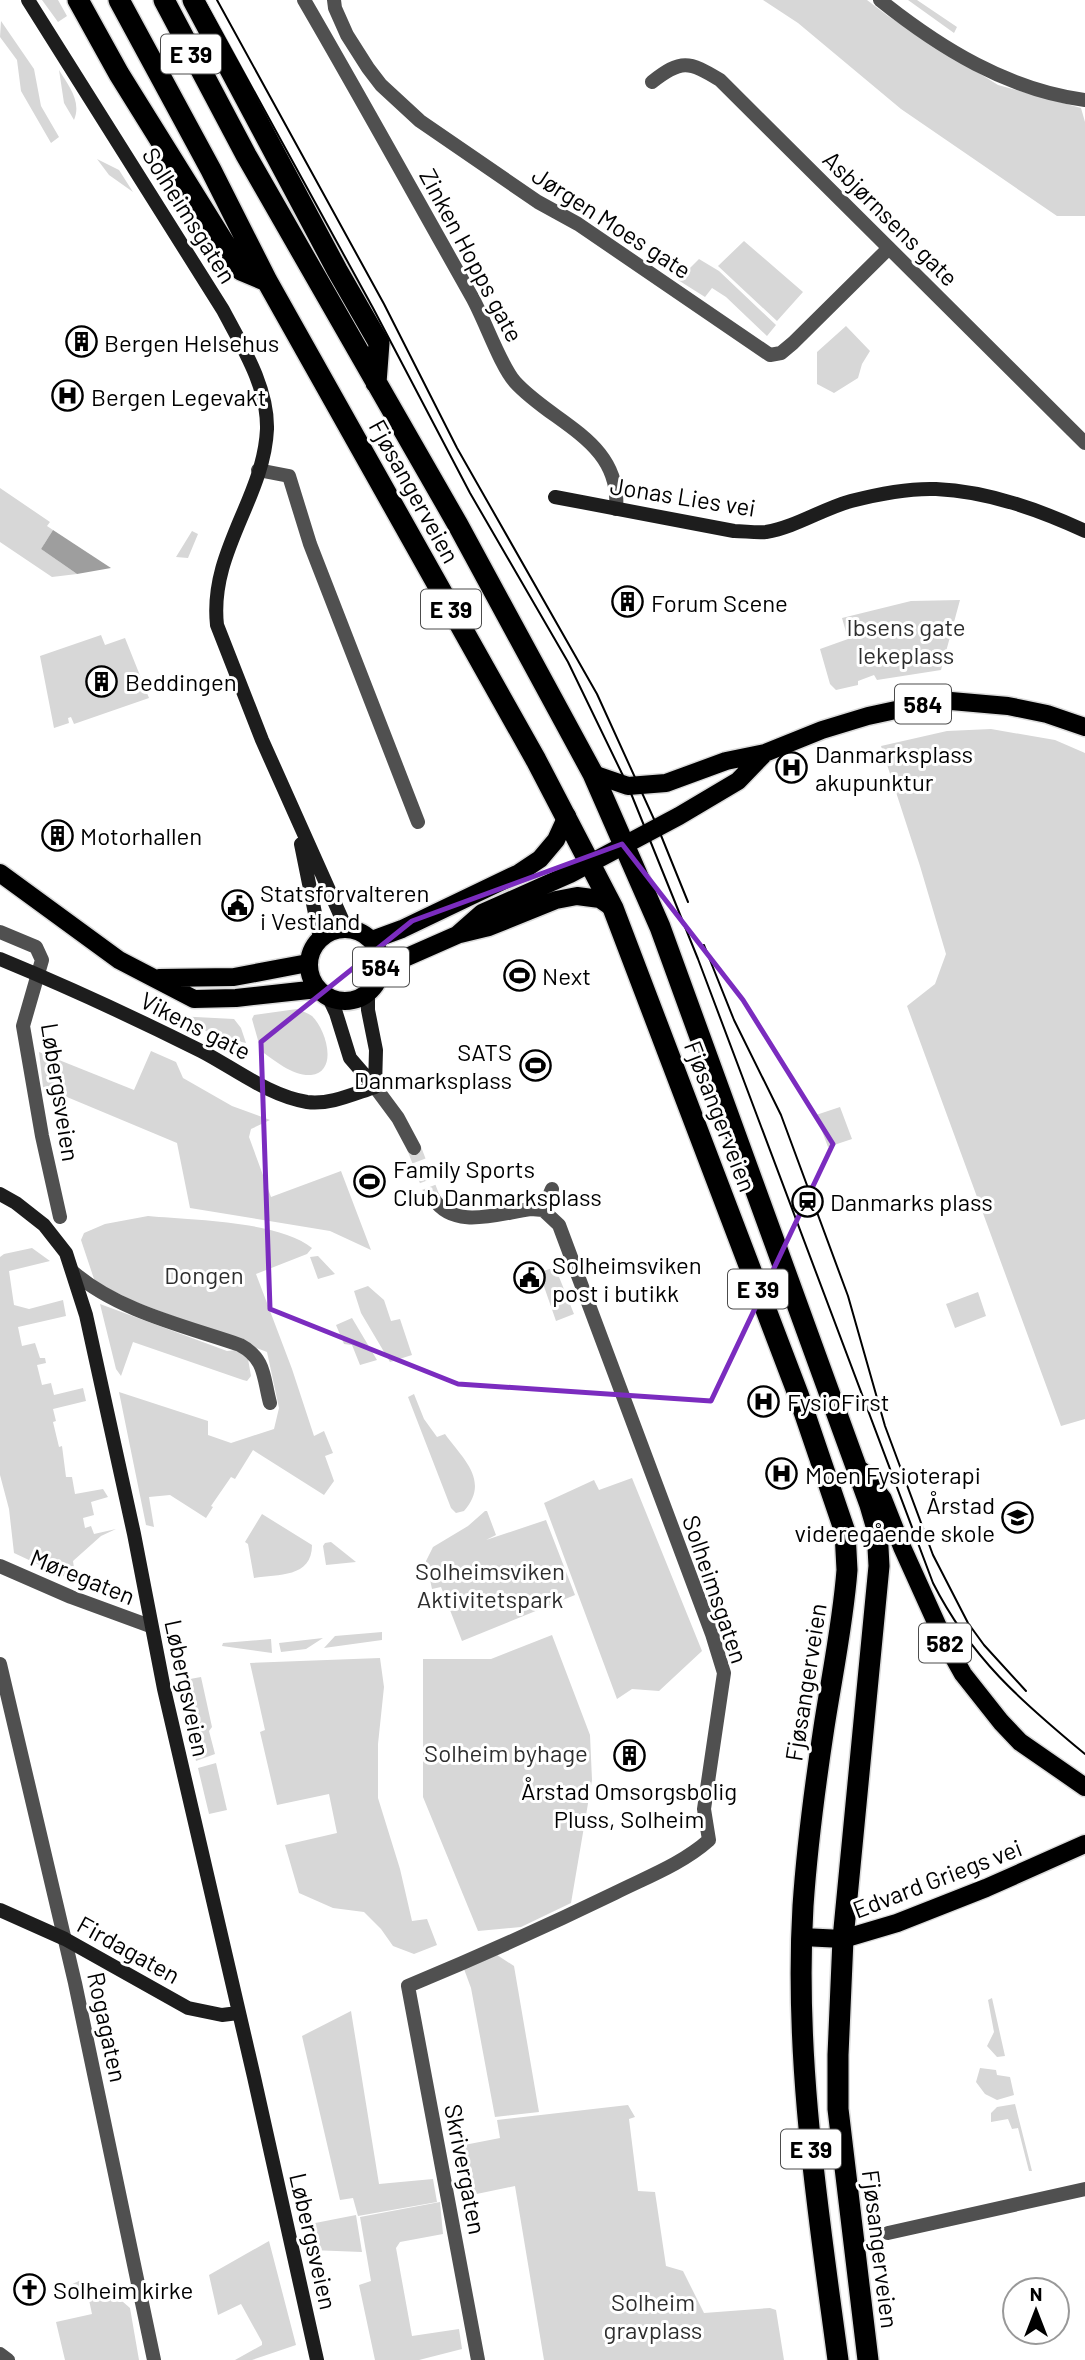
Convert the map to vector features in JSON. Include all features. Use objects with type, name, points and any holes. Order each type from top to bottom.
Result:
[{"type":"highway","name":"E 39","points":[[78,0],[119,74],[241,270],[267,281]]},
{"type":"highway","name":"Fjøsangerveien","points":[[119,0],[211,170],[267,281],[567,816],[613,908],[798,1394],[845,1532],[846,1588],[810,1836],[802,1937],[801,2051],[838,2360]]},
{"type":"highway","name":"Fjøsangerveien","points":[[164,0],[246,155],[458,525],[593,774],[660,927],[855,1461],[877,1529],[879,1566],[843,1939],[838,2109],[868,2360]]},
{"type":"highway","name":"E 39","points":[[193,0],[330,258],[379,343],[376,383]]},
{"type":"main road","name":"584","points":[[593,774],[628,786],[666,783],[726,761],[765,753],[822,730],[868,716],[951,701],[1008,706],[1047,714],[1085,727]]},
{"type":"main road","name":"584","points":[[457,935],[482,914],[626,845],[738,781],[765,753]]},
{"type":"main road","name":"584","points":[[372,940],[519,873],[540,859],[556,840],[567,816]]},
{"type":"main road","name":"584","points":[[0,873],[119,960],[194,999],[323,994],[341,1002],[354,1000],[368,994],[377,983],[382,968],[380,953],[372,940],[360,931],[346,928],[332,931],[320,938],[312,949],[310,977],[323,994]]},
{"type":"main road","name":"584","points":[[382,968],[457,935],[489,927],[556,900],[577,896],[600,900],[613,908]]},
{"type":"main road","points":[[152,978],[234,976],[309,963]]},
{"type":"main road","name":"582","points":[[855,1461],[883,1499],[943,1640],[964,1674],[1020,1742],[1085,1787]]},
{"type":"main road","name":"Edvard Griegs vei","points":[[802,1937],[843,1939],[897,1923],[986,1888],[1085,1844]]},
{"type":"street","name":"Solheimsgaten","points":[[28,0],[223,310],[257,380],[267,429],[258,470],[223,561],[217,587],[216,616],[222,643],[346,928]]},
{"type":"street","name":"Zinken Hopps gate","points":[[304,0],[376,122],[391,154],[481,313],[514,381],[588,441],[608,464],[617,491],[616,509]]},
{"type":"street","name":"Jørgen Moes gate","points":[[334,0],[347,35],[368,68],[381,85],[420,121],[538,202],[578,224],[770,355],[781,353],[793,343],[889,248]]},
{"type":"street","points":[[880,0],[932,38],[989,72],[1045,92],[1085,100]]},
{"type":"street","name":"Asbjørnsens gate","points":[[652,82],[670,67],[681,65],[703,69],[720,80],[1085,443]]},
{"type":"street","points":[[258,470],[289,476],[306,534],[418,822]]},
{"type":"street","name":"Jonas Lies vei","points":[[555,497],[734,531],[764,532],[794,524],[849,502],[891,493],[935,489],[976,494],[1064,521],[1085,531]]},
{"type":"street","name":"Solheimsgaten","points":[[296,818],[320,938]]},
{"type":"street","points":[[0,932],[36,947],[42,960],[37,974]]},
{"type":"street","name":"Vikens gate","points":[[0,959],[170,1036],[273,1090],[306,1102],[329,1101],[375,1087]]},
{"type":"street","name":"Løbergsveien","points":[[37,974],[23,1026],[42,1136],[60,1217]]},
{"type":"street","points":[[323,994],[350,1058],[398,1118],[414,1148]]},
{"type":"street","points":[[368,994],[368,1010],[376,1050],[375,1087]]},
{"type":"street","points":[[433,1198],[446,1213],[464,1219],[531,1209],[542,1210],[552,1189]]},
{"type":"street","name":"Løbergsveien","points":[[0,1194],[44,1225],[66,1253],[86,1315],[134,1534],[150,1626],[317,2360]]},
{"type":"street","name":"Solheimsgaten","points":[[408,1986],[511,1943],[680,1861],[709,1840],[704,1809],[724,1673],[690,1572],[559,1225],[542,1210]]},
{"type":"street","points":[[73,1272],[101,1293],[121,1303],[254,1352],[259,1360],[270,1403]]},
{"type":"street","name":"Møregaten","points":[[0,1566],[71,1597],[150,1626]]},
{"type":"street","name":"Rogagaten","points":[[0,1664],[65,1939],[154,2360]]},
{"type":"street","name":"Firdagaten","points":[[0,1910],[65,1939],[188,2008],[222,2015],[238,2013]]},
{"type":"street","name":"Skrivergaten","points":[[408,1986],[478,2360]]},
{"type":"street","points":[[888,2234],[1085,2189]]},
{"type":"street","points":[[0,2354],[8,2360]]},
{"type":"highlighted area","points":[[622,844],[743,1000],[833,1144],[711,1401],[458,1384],[270,1309],[261,1042],[412,921]]},
{"type":"green space","points":[[42,0],[58,0],[67,16],[58,22]]},
{"type":"green space","points":[[763,0],[867,0],[998,85],[1081,108],[1085,122],[1085,216],[1057,216],[901,109],[798,23]]},
{"type":"green space","points":[[908,0],[917,0],[957,27],[954,33]]},
{"type":"green space","points":[[1,21],[34,69],[41,106],[59,137],[51,143],[21,91],[17,60],[0,37]]},
{"type":"green space","points":[[59,70],[75,100],[74,120],[64,103]]},
{"type":"green space","points":[[97,159],[119,170],[133,192],[109,175]]},
{"type":"green space","points":[[744,241],[803,292],[777,321],[718,266]]},
{"type":"green space","points":[[699,259],[719,271],[776,325],[767,336],[726,297],[712,288],[705,297],[678,280]]},
{"type":"green space","points":[[846,326],[870,351],[858,378],[834,393],[817,384],[817,352]]},
{"type":"green space","points":[[0,488],[50,522],[47,526],[53,530],[41,549],[77,574],[52,577],[0,542]]},
{"type":"green space","points":[[192,531],[198,534],[188,558],[176,557]]},
{"type":"green space","name":"Ibsens gate lekeplass","points":[[960,600],[941,670],[877,680],[874,675],[858,681],[858,685],[836,690],[830,684],[820,649],[848,639],[842,618],[911,601]]},
{"type":"green space","points":[[101,635],[105,645],[125,638],[149,698],[74,724],[71,717],[68,718],[69,723],[54,728],[40,656]]},
{"type":"green space","points":[[991,729],[1055,740],[1085,753],[1085,1419],[1061,1426],[907,1006],[935,984],[946,954],[881,746],[947,731]]},
{"type":"green space","points":[[297,1009],[312,1016],[317,1022],[327,1049],[325,1066],[320,1072],[311,1075],[291,1070],[261,1051],[252,1019],[254,1015]]},
{"type":"green space","points":[[176,1016],[234,1019],[241,1028],[246,1043],[216,1036]]},
{"type":"green space","points":[[151,1051],[176,1062],[183,1078],[232,1106],[270,1120],[251,1129],[249,1137],[271,1197],[341,1171],[371,1250],[330,1231],[190,1208],[177,1143],[43,1087],[39,1052],[134,1090]]},
{"type":"green space","points":[[840,1107],[852,1139],[828,1147],[816,1115]]},
{"type":"green space","name":"Dongen","points":[[148,1216],[257,1227],[279,1232],[312,1248],[307,1254],[256,1274],[314,1436],[324,1431],[333,1453],[325,1456],[334,1481],[324,1495],[253,1450],[235,1479],[231,1477],[206,1518],[170,1495],[149,1497],[154,1527],[146,1525],[119,1392],[208,1421],[208,1435],[231,1443],[274,1429],[279,1408],[267,1352],[136,1302],[95,1282],[81,1240],[84,1233],[105,1224]]},
{"type":"green space","points":[[32,1248],[50,1261],[9,1271],[14,1305],[29,1309],[63,1300],[66,1316],[18,1327],[22,1346],[35,1343],[40,1358],[45,1358],[46,1363],[37,1365],[42,1385],[51,1383],[54,1395],[83,1388],[86,1401],[53,1409],[56,1421],[53,1422],[59,1447],[62,1446],[66,1477],[72,1477],[75,1494],[103,1489],[108,1497],[91,1502],[94,1515],[83,1518],[85,1528],[91,1526],[94,1534],[116,1529],[101,1536],[73,1561],[76,1582],[14,1553],[9,1509],[0,1475],[0,1257]]},
{"type":"green space","points":[[318,1256],[335,1274],[318,1279],[310,1257]]},
{"type":"green space","points":[[555,1267],[574,1314],[556,1321],[540,1275],[541,1272]]},
{"type":"green space","points":[[368,1286],[384,1300],[391,1321],[400,1319],[412,1355],[390,1362],[361,1313],[354,1291]]},
{"type":"green space","points":[[978,1292],[986,1316],[955,1328],[946,1304]]},
{"type":"green space","points":[[100,1304],[227,1351],[236,1350],[248,1359],[251,1376],[247,1381],[243,1380],[133,1342],[121,1376],[116,1369]]},
{"type":"green space","points":[[352,1318],[377,1360],[360,1365],[352,1345],[344,1344],[336,1325]]},
{"type":"green space","points":[[414,1394],[424,1419],[437,1437],[445,1434],[471,1471],[475,1490],[464,1511],[456,1513],[451,1508],[408,1397]]},
{"type":"green space","points":[[632,1478],[702,1651],[659,1691],[632,1689],[617,1699],[544,1503],[594,1480],[599,1490]]},
{"type":"green space","name":"Solheimsviken Aktivitetspark","points":[[485,1511],[496,1535],[486,1540],[546,1520],[575,1595],[462,1641],[441,1587],[432,1589],[426,1561],[433,1547],[468,1526]]},
{"type":"green space","points":[[262,1514],[312,1545],[306,1564],[300,1569],[283,1575],[254,1578],[248,1544],[245,1542]]},
{"type":"green space","points":[[331,1542],[356,1562],[326,1565],[323,1546]]},
{"type":"green space","points":[[382,1632],[382,1640],[324,1648],[335,1636]]},
{"type":"green space","name":"Solheim byhage","points":[[552,1635],[590,1735],[592,1780],[571,1903],[521,1927],[478,1931],[423,1797],[423,1659],[491,1659]]},
{"type":"green space","points":[[323,1638],[306,1649],[281,1652],[279,1643]]},
{"type":"green space","points":[[271,1639],[272,1653],[222,1646],[223,1643]]},
{"type":"green space","points":[[380,1658],[384,1687],[378,1744],[378,1798],[400,1869],[412,1921],[427,1919],[437,1945],[414,1954],[393,1946],[364,1912],[333,1908],[299,1893],[285,1845],[337,1833],[329,1794],[277,1805],[260,1732],[265,1730],[250,1663]]},
{"type":"green space","points":[[201,1677],[215,1754],[196,1761],[179,1681]]},
{"type":"green space","points":[[216,1763],[227,1810],[209,1814],[198,1768]]},
{"type":"green space","points":[[497,1955],[514,1966],[539,2112],[495,2117],[471,1988],[464,1969]]},
{"type":"green space","points":[[992,1998],[1005,2056],[997,2057],[987,2046],[994,2032],[988,2000]]},
{"type":"green space","points":[[351,2011],[379,2184],[433,2179],[437,2202],[358,2216],[353,2198],[340,2200],[302,2036]]},
{"type":"green space","points":[[980,2068],[996,2070],[997,2075],[1010,2077],[1014,2095],[997,2100],[985,2094],[976,2082]]},
{"type":"green space","points":[[1015,2104],[1032,2171],[1029,2171],[1018,2128],[1012,2129],[1008,2119],[991,2122],[991,2113],[997,2107]]},
{"type":"green space","name":"Solheim gravplass","points":[[628,2105],[635,2117],[629,2119],[638,2191],[655,2192],[666,2266],[683,2271],[704,2313],[770,2308],[776,2310],[784,2360],[544,2360],[515,2186],[467,2196],[454,2147],[500,2138],[497,2120]]},
{"type":"green space","points":[[440,2202],[443,2234],[400,2242],[396,2248],[412,2336],[459,2329],[462,2349],[419,2360],[375,2360],[359,2285],[371,2281],[360,2217]]},
{"type":"green space","points":[[356,2215],[362,2252],[311,2250],[305,2225]]},
{"type":"green space","points":[[269,2241],[296,2345],[252,2360],[235,2360],[262,2345],[262,2342],[241,2304],[218,2315],[209,2275]]},
{"type":"green space","points":[[79,2281],[106,2291],[130,2308],[139,2360],[65,2360],[56,2322],[92,2314],[86,2286],[67,2290],[68,2286]]},
{"type":"shaded area","points":[[53,530],[111,568],[77,574],[41,549]]},
{"type":"tunnel","points":[[414,1148],[433,1198]]},
{"type":"tram line","points":[[204,0],[373,308],[470,493],[568,662],[628,786],[698,959],[933,1583],[964,1634],[999,1677],[1085,1754]]},
{"type":"tram line","points":[[217,0],[384,304],[457,448],[597,694],[658,828],[688,902]]},
{"type":"tram line","points":[[704,945],[734,1020],[781,1115],[848,1296],[885,1426],[933,1555],[968,1623],[984,1645],[1026,1691]]},
{"type":"place","name":"Bergen Helsehus","points":[[81,342]]},
{"type":"place","name":"Bergen Legevakt","points":[[68,396]]},
{"type":"place","name":"Forum Scene","points":[[628,602]]},
{"type":"place","name":"Beddingen","points":[[102,681]]},
{"type":"place","name":"Danmarksplass akupunktur","points":[[792,767]]},
{"type":"place","name":"Motorhallen","points":[[57,835]]},
{"type":"place","name":"Statsforvalteren i Vestland","points":[[237,906]]},
{"type":"place","name":"Next","points":[[519,975]]},
{"type":"place","name":"SATS Danmarksplass","points":[[535,1065]]},
{"type":"place","name":"Family Sports Club Danmarksplass","points":[[370,1182]]},
{"type":"place","name":"Danmarks plass","points":[[807,1201]]},
{"type":"place","name":"Solheimsviken post i butikk","points":[[529,1278]]},
{"type":"place","name":"FysioFirst","points":[[764,1401]]},
{"type":"place","name":"Moen Fysioterapi","points":[[782,1474]]},
{"type":"place","name":"Årstad videregående skole","points":[[1018,1518]]},
{"type":"place","name":"Årstad Omsorgsbolig Pluss, Solheim","points":[[629,1756]]},
{"type":"place","name":"Solheim kirke","points":[[30,2289]]}]
